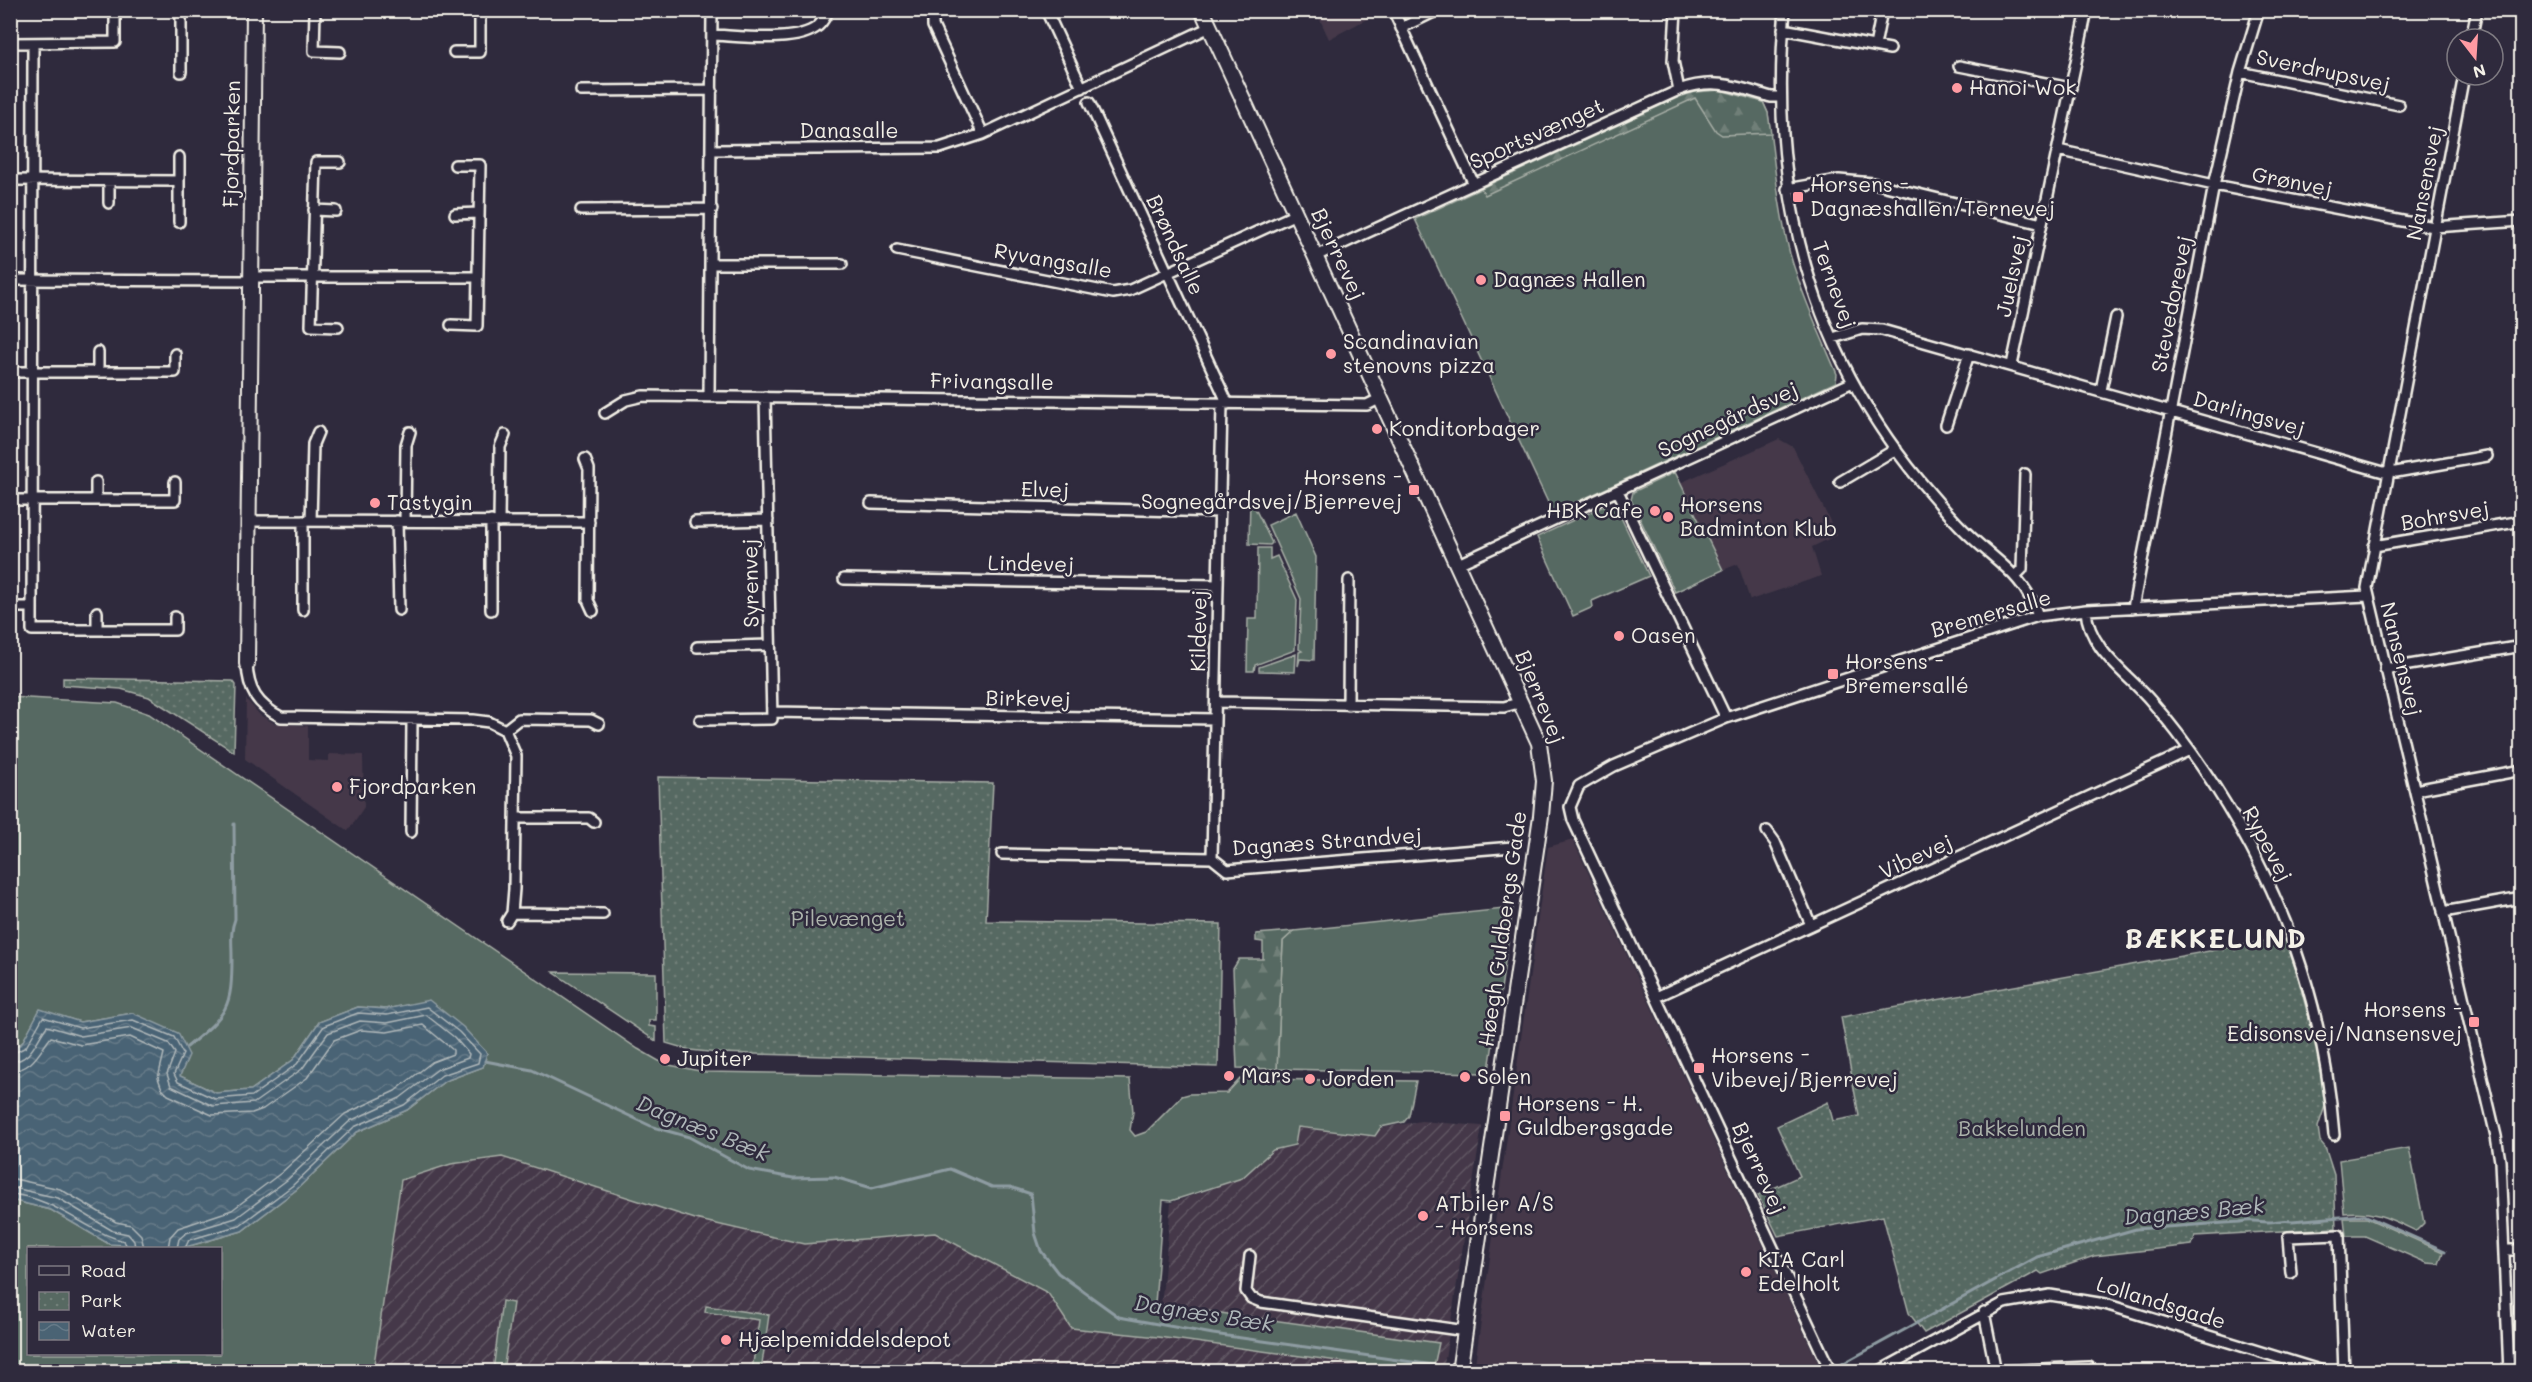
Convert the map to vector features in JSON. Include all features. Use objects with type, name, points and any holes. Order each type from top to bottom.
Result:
[{"type":"street","points":[[10,43],[115,42],[115,10]]},
{"type":"street","points":[[181,10],[181,72]]},
{"type":"street","name":"Fjordparken","points":[[247,664],[254,10]]},
{"type":"street","points":[[315,10],[314,51],[340,52]]},
{"type":"street","points":[[454,52],[480,52],[480,10]]},
{"type":"street","points":[[709,396],[712,10]]},
{"type":"street","points":[[712,35],[780,37],[806,32],[819,26],[829,10]]},
{"type":"street","points":[[1046,10],[1082,88]]},
{"type":"street","name":"Bjerrevej","points":[[1202,10],[1522,702],[1539,743],[1544,781]]},
{"type":"street","points":[[1394,10],[1473,182]]},
{"type":"street","points":[[1401,28],[1438,10]]},
{"type":"street","points":[[1676,10],[1673,61],[1679,90]]},
{"type":"street","name":"Ternevej","points":[[1785,10],[1780,97],[1787,189],[1794,226],[1810,282],[1833,338],[1853,382],[1896,449],[1931,494],[1969,535],[2016,575],[2027,589],[2038,616]]},
{"type":"street","points":[[1875,46],[1882,10]]},
{"type":"street","name":"Juelsvej","points":[[2012,365],[2087,10]]},
{"type":"street","name":"Stevedorevej","points":[[2133,608],[2169,410],[2214,185],[2240,72],[2259,10]]},
{"type":"street","points":[[2473,27],[2477,10]]},
{"type":"street","points":[[933,16],[933,26],[983,134]]},
{"type":"street","name":"Danasalle","points":[[712,150],[940,148],[983,134],[1210,27]]},
{"type":"street","points":[[1783,29],[1890,49]]},
{"type":"street","points":[[33,43],[32,630],[175,630],[175,618]]},
{"type":"street","points":[[1959,66],[2071,88]]},
{"type":"street","name":"Sverdrupsvej","points":[[2240,72],[2400,105]]},
{"type":"street","name":"Sportsvænget","points":[[1316,256],[1473,182],[1697,83],[1721,83],[1771,98],[1780,97]]},
{"type":"street","name":"Nansensvej","points":[[2462,87],[2387,472],[2367,596],[2496,1136],[2500,1161],[2509,1371]]},
{"type":"street","points":[[581,91],[712,90]]},
{"type":"street","name":"Brøndsalle","points":[[1089,102],[1168,273],[1225,404]]},
{"type":"street","name":"Grønvej","points":[[2058,150],[2214,185],[2434,227],[2522,221]]},
{"type":"street","points":[[179,157],[179,222]]},
{"type":"street","points":[[338,327],[311,326],[316,162],[340,162]]},
{"type":"street","points":[[452,325],[477,326],[478,277],[480,165],[455,165]]},
{"type":"street","points":[[10,180],[179,181]]},
{"type":"street","points":[[1787,189],[1839,180],[1873,183],[2042,224]]},
{"type":"street","points":[[109,182],[109,203]]},
{"type":"street","points":[[581,210],[711,209]]},
{"type":"street","points":[[314,210],[336,211]]},
{"type":"street","points":[[455,214],[478,213]]},
{"type":"street","name":"Ryvangsalle","points":[[897,249],[1113,293],[1130,290],[1296,214]]},
{"type":"street","points":[[711,264],[842,264]]},
{"type":"street","points":[[10,280],[478,277]]},
{"type":"street","points":[[2101,390],[2115,317]]},
{"type":"street","name":"Darlingsvej","points":[[1833,338],[1862,329],[1882,330],[2387,472],[2487,456]]},
{"type":"street","points":[[98,352],[98,372]]},
{"type":"street","points":[[10,372],[175,372],[175,354]]},
{"type":"street","points":[[1946,425],[1969,354]]},
{"type":"street","name":"Sognegårdsvej","points":[[1458,564],[1853,382]]},
{"type":"street","name":"Frivangsalle","points":[[605,412],[626,400],[643,396],[1367,405],[1382,398]]},
{"type":"street","name":"Syrenvej","points":[[765,397],[772,712]]},
{"type":"street","name":"Kildevej","points":[[1212,858],[1219,512],[1225,404]]},
{"type":"street","points":[[303,610],[313,444],[318,432]]},
{"type":"street","points":[[399,610],[401,521],[406,445],[410,432]]},
{"type":"street","points":[[491,610],[500,447],[505,435]]},
{"type":"street","points":[[1840,482],[1896,449]]},
{"type":"street","points":[[585,459],[589,469],[588,600],[593,611]]},
{"type":"street","points":[[2016,575],[2022,569],[2025,474]]},
{"type":"street","points":[[96,482],[96,500]]},
{"type":"street","points":[[10,500],[175,500],[175,482]]},
{"type":"street","points":[[1618,491],[1726,718]]},
{"type":"street","name":"Elvej","points":[[871,503],[1219,512]]},
{"type":"street","name":"Syrenvej","points":[[695,522],[768,520]]},
{"type":"street","points":[[248,521],[589,522]]},
{"type":"street","name":"Bohrsvej","points":[[2374,546],[2522,521]]},
{"type":"street","name":"Lindevej","points":[[844,579],[1217,585]]},
{"type":"street","points":[[1348,705],[1349,580]]},
{"type":"street","name":"Bremersalle","points":[[1579,786],[1614,766],[1726,718],[2038,616],[2086,610],[2367,596]]},
{"type":"street","points":[[10,607],[32,607]]},
{"type":"street","name":"Rypevej","points":[[2086,610],[2086,618],[2102,650],[2151,700],[2190,750],[2253,849],[2291,935],[2324,1046],[2334,1135]]},
{"type":"street","points":[[97,612],[97,630]]},
{"type":"street","name":"Syrenvej","points":[[697,647],[770,645]]},
{"type":"street","points":[[2385,669],[2522,646]]},
{"type":"street","points":[[247,664],[248,683],[255,698],[266,710],[281,717],[489,722],[505,730],[516,756],[510,917],[603,914]]},
{"type":"street","points":[[1216,702],[1504,707],[1522,702]]},
{"type":"street","points":[[700,720],[772,719],[772,712]]},
{"type":"street","name":"Birkevej","points":[[772,712],[1215,719]]},
{"type":"street","points":[[505,730],[519,718],[591,720],[598,724]]},
{"type":"street","points":[[411,832],[412,720]]},
{"type":"street","name":"Vibevej","points":[[1656,997],[2190,750]]},
{"type":"street","points":[[2415,790],[2522,770]]},
{"type":"street","name":"Høegh Guldbergs Gade","points":[[1459,1371],[1544,781]]},
{"type":"street","name":"Bjerrevej","points":[[1579,786],[1570,807],[1573,820],[1831,1371]]},
{"type":"street","points":[[515,818],[589,818],[594,822]]},
{"type":"street","points":[[1767,831],[1775,842],[1811,925]]},
{"type":"street","name":"Dagnæs Strandvej","points":[[1002,854],[1212,858],[1227,870],[1513,847]]},
{"type":"street","points":[[2443,912],[2522,898]]},
{"type":"street","points":[[2291,1273],[2288,1237],[2339,1234],[2344,1371]]},
{"type":"street","points":[[2504,1250],[2522,1250]]},
{"type":"street","points":[[1250,1256],[1246,1291],[1251,1298],[1262,1302],[1466,1331]]},
{"type":"street","name":"Lollandsgade","points":[[1878,1371],[1984,1312],[2028,1297],[2050,1295],[2079,1298],[2326,1371]]},
{"type":"street","points":[[1984,1312],[1996,1371],[2089,1367]]},
{"type":"shaded area","points":[[1316,10],[1384,10],[1329,39],[1316,11]]},
{"type":"shaded area","points":[[1779,439],[1793,447],[1837,535],[1812,547],[1821,576],[1750,600],[1738,564],[1723,570],[1680,483]]},
{"type":"shaded area","points":[[246,699],[260,715],[274,723],[308,726],[308,760],[329,761],[329,754],[363,755],[364,807],[348,831],[245,759]]},
{"type":"shaded area","points":[[1573,840],[1822,1371],[1474,1371],[1548,847]]},
{"type":"shaded area","points":[[1421,1121],[1482,1126],[1443,1371],[373,1372],[401,1180],[451,1164],[502,1157],[695,1219],[804,1244],[935,1233],[1048,1293],[1071,1328],[1158,1337],[1171,1203],[1243,1178],[1273,1151],[1295,1146],[1298,1128],[1376,1136],[1381,1128]]},
{"type":"green space","points":[[1720,90],[1763,102],[1768,113],[1779,201],[1790,254],[1837,374],[1836,382],[1553,513],[1415,219],[1679,97],[1695,92]]},
{"type":"green space","points":[[1720,90],[1763,102],[1768,113],[1771,133],[1722,135],[1716,131],[1695,98],[1485,195],[1481,188],[1679,97],[1695,92]]},
{"type":"green space","points":[[1675,472],[1723,570],[1675,592],[1631,500],[1633,492]]},
{"type":"green space","points":[[1250,498],[1272,543],[1270,545],[1249,544]]},
{"type":"green space","points":[[1608,504],[1616,507],[1649,576],[1592,601],[1593,607],[1573,616],[1537,537]]},
{"type":"green space","points":[[1296,512],[1316,557],[1314,660],[1300,659],[1298,666],[1299,652],[1302,651],[1299,649],[1301,599],[1268,525]]},
{"type":"green space","points":[[1258,548],[1270,548],[1270,559],[1277,556],[1297,600],[1295,650],[1255,665],[1254,671],[1247,671],[1248,619],[1257,619]]},
{"type":"green space","points":[[1296,654],[1295,672],[1259,671],[1259,667]]},
{"type":"green space","points":[[63,678],[233,681],[236,685],[234,752],[149,697],[121,689],[63,685]]},
{"type":"green space","points":[[10,697],[117,703],[149,714],[638,1049],[664,1064],[705,1072],[1130,1079],[1133,1112],[1130,1130],[1135,1136],[1146,1132],[1182,1096],[1227,1093],[1240,1079],[1416,1081],[1409,1116],[1404,1122],[1381,1127],[1375,1136],[1298,1127],[1295,1145],[1273,1150],[1242,1178],[1171,1201],[1163,1200],[1155,1304],[1439,1343],[1433,1371],[1413,1371],[1158,1337],[1071,1328],[1048,1293],[935,1233],[804,1244],[695,1219],[502,1157],[451,1164],[401,1180],[373,1371],[11,1371],[11,1200],[51,1210],[109,1244],[140,1247],[27,1247],[27,1355],[222,1355],[222,1247],[186,1247],[242,1231],[296,1190],[357,1132],[407,1110],[445,1081],[483,1067],[487,1053],[429,1001],[386,1009],[358,1007],[319,1022],[293,1060],[251,1090],[216,1093],[180,1076],[133,1013],[80,1022],[40,1010],[22,1043],[11,1050]]},
{"type":"green space","name":"Pilevænget","points":[[658,777],[993,783],[986,921],[1221,924],[1218,1067],[718,1053],[690,1050],[666,1043]]},
{"type":"green space","points":[[1513,908],[1489,1070],[1483,1073],[1277,1069],[1283,941],[1294,931]]},
{"type":"green space","points":[[1294,931],[1283,941],[1277,1069],[1237,1068],[1233,969],[1239,959],[1263,959],[1263,942],[1256,941],[1256,934]]},
{"type":"green space","name":"Bakkelunden","points":[[2282,938],[2287,943],[2297,973],[2322,1070],[2325,1106],[2318,1127],[2320,1141],[2325,1147],[2334,1175],[2336,1228],[2195,1236],[2192,1245],[2094,1256],[2042,1274],[2038,1271],[1924,1333],[1909,1313],[1883,1216],[1778,1236],[1758,1195],[1800,1176],[1777,1126],[1828,1102],[1833,1121],[1859,1116],[1841,1017]]},
{"type":"green space","points":[[553,972],[656,973],[656,1020],[649,1020],[649,1026],[656,1027],[656,1041]]},
{"type":"green space","points":[[2409,1148],[2424,1223],[2416,1231],[2390,1219],[2364,1212],[2344,1213],[2339,1160]]},
{"type":"green space","points":[[2344,1218],[2367,1218],[2443,1252],[2439,1264],[2427,1263],[2365,1236],[2346,1236]]},
{"type":"green space","points":[[502,1301],[513,1303],[503,1371],[493,1371]]},
{"type":"green space","points":[[706,1306],[769,1315],[761,1371],[752,1371],[759,1320],[705,1312]]},
{"type":"water","points":[[429,1000],[463,1027],[487,1053],[483,1067],[445,1081],[407,1110],[357,1132],[296,1190],[242,1231],[186,1247],[109,1244],[51,1210],[11,1200],[11,1050],[22,1043],[40,1009],[80,1022],[133,1013],[178,1033],[189,1055],[180,1076],[216,1093],[251,1090],[293,1060],[319,1022],[358,1007],[386,1009]]},
{"type":"waterway","points":[[187,1047],[219,1017],[229,999],[232,974],[232,933],[235,919],[234,824]]},
{"type":"waterway","points":[[10,1027],[16,1046]]},
{"type":"waterway","name":"Dagnæs Bæk","points":[[485,1061],[532,1070],[653,1127],[689,1137],[749,1170],[793,1178],[834,1177],[872,1188],[950,1169],[992,1187],[1010,1187],[1031,1194],[1035,1233],[1041,1251],[1058,1273],[1119,1317],[1213,1334],[1455,1368]]},
{"type":"waterway","name":"Dagnæs Bæk","points":[[1833,1369],[2037,1257],[2136,1229],[2364,1215],[2445,1251]]},
{"type":"waterway","name":"Dagnæs Bæk","points":[[1465,1369],[1481,1372]]},
{"type":"place","name":"Hanoi Wok","points":[[1957,88]]},
{"type":"place","name":"Horsens - Dagnæshallen/Ternevej","points":[[1798,197]]},
{"type":"place","name":"Dagnæs Hallen","points":[[1481,280]]},
{"type":"place","name":"Scandinavian stenovns pizza","points":[[1331,354]]},
{"type":"place","name":"Konditorbager","points":[[1377,429]]},
{"type":"place","name":"Horsens - Sognegårdsvej/Bjerrevej","points":[[1414,490]]},
{"type":"place","name":"Tastygin","points":[[375,503]]},
{"type":"place","name":"HBK Cafe","points":[[1655,511]]},
{"type":"place","name":"Horsens Badminton Klub","points":[[1668,517]]},
{"type":"place","name":"Oasen","points":[[1619,636]]},
{"type":"place","name":"Horsens - Bremersallé","points":[[1833,674]]},
{"type":"place","name":"Fjordparken","points":[[337,787]]},
{"type":"place","name":"Horsens - Edisonsvej/Nansensvej","points":[[2474,1022]]},
{"type":"place","name":"Jupiter","points":[[665,1059]]},
{"type":"place","name":"Horsens - Vibevej/Bjerrevej","points":[[1699,1068]]},
{"type":"place","name":"Mars","points":[[1229,1076]]},
{"type":"place","name":"Solen","points":[[1465,1077]]},
{"type":"place","name":"Jorden","points":[[1310,1079]]},
{"type":"place","name":"Horsens - H. Guldbergsgade","points":[[1505,1116]]},
{"type":"place","name":"ATbiler A/S - Horsens","points":[[1423,1216]]},
{"type":"place","name":"KIA Carl Edelholt","points":[[1746,1272]]},
{"type":"place","name":"Hjælpemiddelsdepot","points":[[726,1340]]},
{"type":"district","name":"BÆKKELUND","points":[[2216,939]]}]
